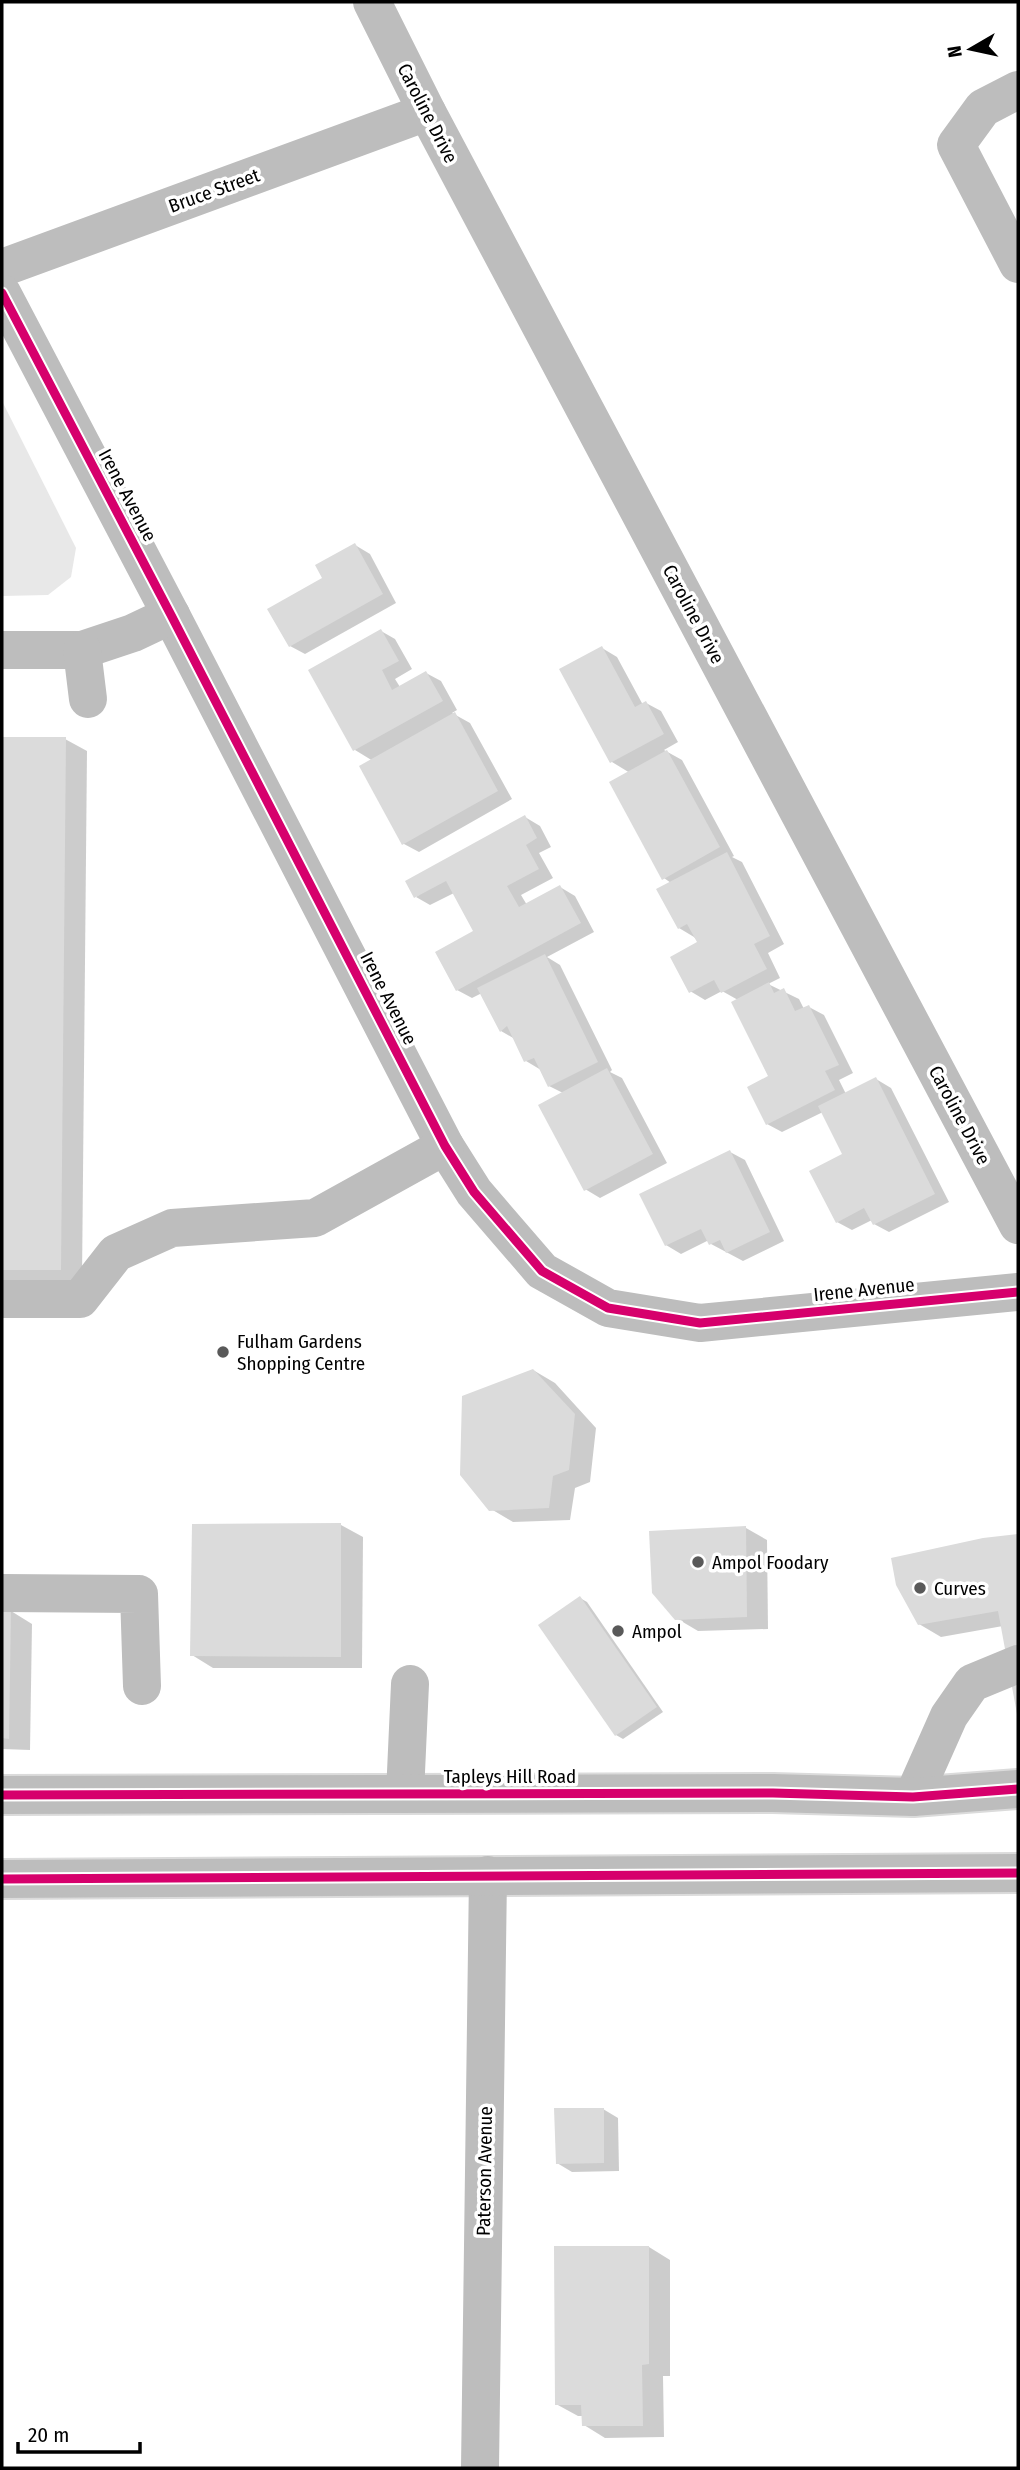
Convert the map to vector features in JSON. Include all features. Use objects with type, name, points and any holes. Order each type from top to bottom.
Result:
[{"type":"street","name":"Caroline Drive","points":[[372,2],[427,112],[1018,1225]]},
{"type":"street","points":[[1018,90],[983,108],[957,145],[1018,264]]},
{"type":"street","name":"Bruce Street","points":[[2,268],[427,112]]},
{"type":"street","name":"Irene Avenue","points":[[2,293],[172,615],[445,1146],[474,1192],[542,1271],[608,1308],[700,1323],[1018,1292]]},
{"type":"street","points":[[2,650],[82,650],[133,633],[172,615]]},
{"type":"street","points":[[82,650],[88,699]]},
{"type":"street","points":[[2,1299],[80,1299],[116,1253],[172,1228],[315,1218],[445,1146]]},
{"type":"street","points":[[2,1593],[139,1594],[142,1686]]},
{"type":"street","points":[[913,1797],[949,1716],[972,1683],[1018,1664]]},
{"type":"street","points":[[405,1794],[410,1684]]},
{"type":"street","name":"Tapleys Hill Road","points":[[2,1795],[773,1793],[913,1797],[1018,1789]]},
{"type":"street","points":[[2,1879],[1018,1873]]},
{"type":"street","name":"Paterson Avenue","points":[[480,2468],[488,1875]]},
{"type":"shaded area","points":[[2,401],[76,548],[71,577],[48,595],[2,596]]},
{"type":"building","points":[[355,543],[383,594],[289,647],[267,609],[322,578],[315,565]]},
{"type":"building","points":[[381,629],[399,661],[382,670],[392,690],[426,671],[443,701],[353,751],[308,670]]},
{"type":"building","points":[[602,646],[635,707],[646,701],[664,734],[610,763],[559,669]]},
{"type":"building","points":[[455,712],[498,791],[402,845],[359,766]]},
{"type":"building","points":[[2,737],[66,737],[61,1270],[2,1270]]},
{"type":"building","points":[[667,750],[720,847],[662,880],[609,782]]},
{"type":"building","points":[[525,815],[537,838],[526,845],[539,869],[507,886],[519,907],[560,885],[581,923],[456,991],[435,952],[473,931],[446,881],[414,898],[405,881]]},
{"type":"building","points":[[727,852],[770,936],[754,944],[767,969],[721,993],[714,980],[689,993],[670,957],[697,942],[687,924],[678,929],[656,889]]},
{"type":"building","points":[[545,954],[598,1062],[548,1087],[534,1058],[524,1062],[507,1026],[500,1032],[477,988]]},
{"type":"building","points":[[769,982],[774,993],[784,988],[795,1011],[809,1005],[839,1065],[825,1071],[835,1090],[766,1125],[747,1087],[768,1076],[731,1002]]},
{"type":"building","points":[[607,1068],[653,1154],[584,1191],[538,1105]]},
{"type":"building","points":[[876,1077],[935,1194],[873,1225],[864,1208],[836,1223],[809,1171],[842,1154],[818,1106]]},
{"type":"building","points":[[730,1150],[770,1232],[726,1253],[720,1240],[709,1245],[701,1229],[665,1246],[639,1194]]},
{"type":"building","points":[[533,1369],[575,1414],[569,1470],[553,1476],[549,1508],[489,1511],[460,1475],[462,1396]]},
{"type":"building","points":[[341,1523],[341,1657],[190,1656],[192,1524]]},
{"type":"building","name":"Ampol Foodary","points":[[746,1526],[747,1617],[675,1620],[652,1593],[649,1531]]},
{"type":"building","points":[[1018,1534],[1017,1714],[998,1611],[918,1625],[896,1585],[891,1558],[983,1538]]},
{"type":"building","points":[[580,1596],[657,1707],[615,1736],[538,1625]]},
{"type":"building","points":[[2,1609],[11,1610],[9,1739],[2,1738]]},
{"type":"building","points":[[554,2108],[604,2108],[604,2163],[556,2164]]},
{"type":"building","points":[[554,2246],[649,2246],[649,2364],[642,2365],[643,2426],[582,2426],[581,2405],[555,2405]]},
{"type":"cycle path","points":[[2,293],[445,1146],[474,1192],[542,1271],[608,1308],[700,1323],[1018,1292]]},
{"type":"cycle path","points":[[2,1795],[773,1793],[913,1797],[1018,1789]]},
{"type":"cycle path","points":[[2,1879],[1018,1873]]},
{"type":"place","name":"Fulham Gardens Shopping Centre","points":[[223,1352]]},
{"type":"place","name":"Ampol Foodary","points":[[698,1562]]},
{"type":"place","name":"Curves","points":[[920,1588]]},
{"type":"place","name":"Ampol","points":[[618,1631]]}]
